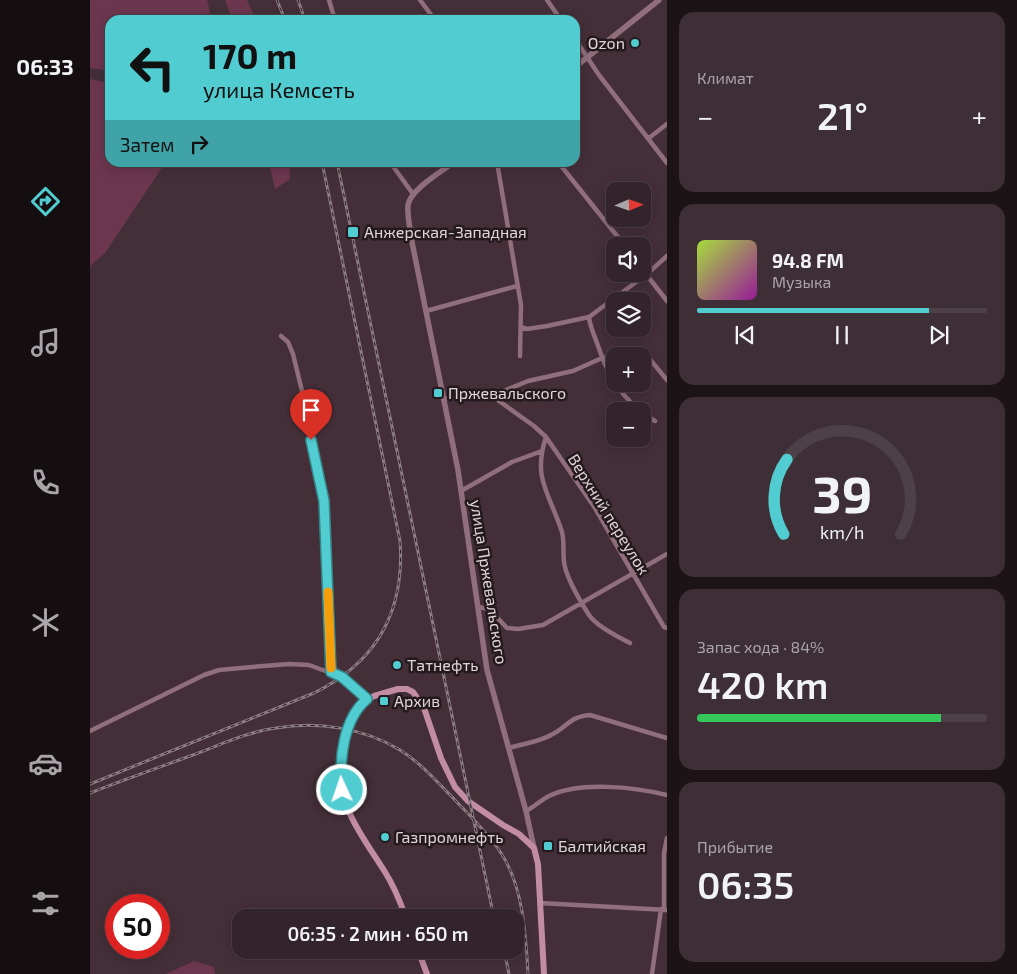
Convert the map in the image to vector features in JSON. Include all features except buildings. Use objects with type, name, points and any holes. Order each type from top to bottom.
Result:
[{"type":"main road","points":[[403,909],[399,897],[385,872],[359,832],[342,790],[340,767],[351,721],[357,710],[367,699],[398,689],[407,689],[416,695],[424,708],[441,758],[455,787],[468,801],[519,834],[534,848]]},
{"type":"main road","name":"улица Пржевальского","points":[[534,848],[538,864],[544,974]]},
{"type":"main road","points":[[421,959],[427,974]]},
{"type":"street","points":[[329,0],[334,15]]},
{"type":"street","points":[[420,0],[431,15]]},
{"type":"street","points":[[547,0],[558,15]]},
{"type":"street","points":[[580,64],[659,0]]},
{"type":"street","points":[[580,46],[667,162]]},
{"type":"street","points":[[649,138],[667,124]]},
{"type":"street","points":[[394,167],[413,194],[448,167]]},
{"type":"street","points":[[498,167],[521,306],[520,356]]},
{"type":"street","points":[[562,167],[618,237]]},
{"type":"street","name":"улица Пржевальского","points":[[413,194],[408,204],[408,215],[461,491],[488,670],[526,811],[534,848]]},
{"type":"street","points":[[651,270],[667,256]]},
{"type":"street","points":[[651,279],[667,301]]},
{"type":"street","points":[[521,327],[526,329],[547,326],[590,317],[636,282]]},
{"type":"street","points":[[426,311],[517,286]]},
{"type":"street","points":[[590,317],[602,358],[612,379],[630,402]]},
{"type":"street","points":[[281,336],[288,342],[293,354],[303,395],[306,423],[316,456],[324,501],[329,672]]},
{"type":"street","points":[[443,399],[493,395],[528,381],[573,371],[606,358]]},
{"type":"street","points":[[651,361],[667,380]]},
{"type":"street","name":"Верхний переулок","points":[[493,395],[546,437],[595,508],[664,627],[667,628]]},
{"type":"street","points":[[651,418],[655,421]]},
{"type":"street","points":[[546,437],[542,451],[541,474],[544,488],[563,534],[565,566],[571,584],[590,617],[610,632],[630,643]]},
{"type":"street","points":[[461,491],[512,462],[542,451]]},
{"type":"street","points":[[478,607],[489,609],[507,628],[518,629],[543,625],[667,554]]},
{"type":"street","points":[[90,731],[204,675],[219,670],[300,664],[342,677],[367,699]]},
{"type":"street","points":[[509,748],[550,736],[578,716],[590,715],[667,738]]},
{"type":"street","points":[[526,811],[549,796],[570,790],[597,787],[655,792],[667,795]]},
{"type":"street","points":[[652,974],[664,910],[664,853],[667,838]]},
{"type":"street","points":[[540,903],[664,910]]},
{"type":"shaded area","points":[[90,0],[207,0],[211,15],[105,15],[105,70],[90,68]]},
{"type":"shaded area","points":[[225,0],[247,0],[254,15],[230,15]]},
{"type":"shaded area","points":[[90,79],[105,82],[105,167],[162,167],[105,253],[90,266]]},
{"type":"shaded area","points":[[270,167],[289,167],[290,179],[275,189]]},
{"type":"shaded area","points":[[194,961],[214,967],[215,974],[166,974]]},
{"type":"railway","points":[[277,0],[283,15]]},
{"type":"railway","points":[[298,0],[303,15]]},
{"type":"railway","points":[[90,784],[314,693],[355,666],[370,649],[392,611],[398,590],[400,541],[323,167]]},
{"type":"railway","points":[[338,167],[492,909]]},
{"type":"railway","points":[[90,793],[232,740],[265,730],[292,726],[324,726],[356,732],[386,742],[408,755],[435,779],[479,825],[501,853],[514,880],[519,896],[526,943],[528,974]]},
{"type":"railway","points":[[506,959],[509,974]]},
{"type":"slow traffic","points":[[328,592],[331,668]]},
{"type":"place","name":"Ozon","points":[[635,43]]},
{"type":"place","name":"Анжерская-Западная","points":[[353,232]]},
{"type":"place","name":"Пржевальского","points":[[438,393]]},
{"type":"place","name":"Татнефть","points":[[397,665]]},
{"type":"place","name":"Архив","points":[[384,701]]},
{"type":"place","name":"Газпромнефть","points":[[385,837]]},
{"type":"place","name":"Балтийская","points":[[548,846]]},
{"type":"route","points":[[311,440],[316,456],[326,522],[331,672],[342,677],[367,699],[361,704],[351,721],[340,767],[342,790]]}]
